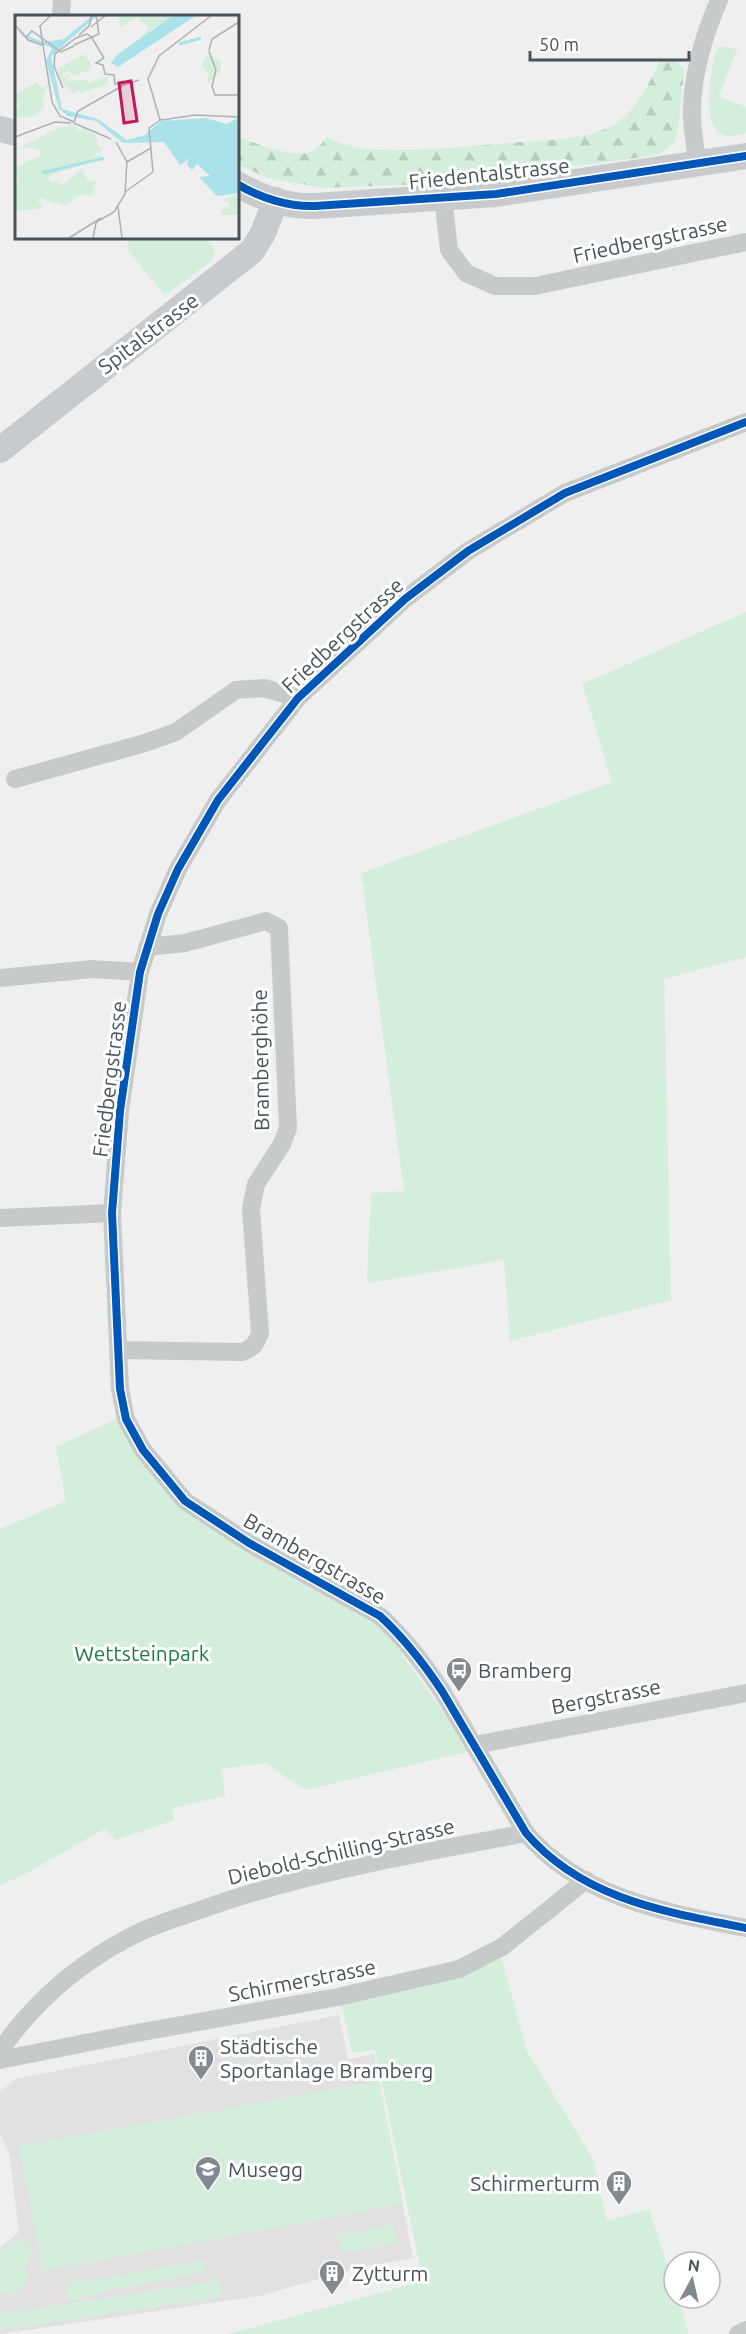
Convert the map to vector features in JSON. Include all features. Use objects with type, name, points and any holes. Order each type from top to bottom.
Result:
[{"type":"main road","points":[[0,129],[15,133]]},
{"type":"main road","name":"Friedentalstrasse","points":[[238,184],[276,200],[303,207],[496,194],[746,156]]},
{"type":"main road","name":"Spitalstrasse","points":[[0,450],[252,252],[263,233],[276,200]]},
{"type":"street","points":[[61,15],[62,0]]},
{"type":"street","points":[[698,164],[691,110],[698,60],[719,0]]},
{"type":"street","name":"Friedbergstrasse","points":[[443,198],[449,250],[466,273],[495,286],[535,286],[746,242]]},
{"type":"street","name":"Friedbergstrasse","points":[[112,1213],[120,1111],[140,972],[147,947],[178,869],[218,800],[298,698],[405,599],[468,550],[565,493],[746,422]]},
{"type":"street","points":[[15,779],[145,743],[176,732],[236,690],[264,688],[298,698]]},
{"type":"street","name":"Bramberghöhe","points":[[118,1350],[242,1352],[257,1343],[260,1333],[251,1209],[256,1184],[282,1144],[288,1128],[279,928],[266,921],[185,943],[147,947]]},
{"type":"street","points":[[0,978],[92,969],[140,972]]},
{"type":"street","points":[[0,1218],[112,1213]]},
{"type":"street","name":"Brambergstrasse","points":[[112,1213],[120,1389],[126,1419],[143,1450],[185,1501],[249,1543],[380,1616],[428,1670],[526,1833],[537,1846],[560,1864],[586,1880],[632,1902],[674,1914],[746,1928]]},
{"type":"street","name":"Bergstrasse","points":[[475,1745],[746,1693]]},
{"type":"street","name":"Diebold-Schilling-Strasse","points":[[0,2051],[46,1996],[82,1966],[129,1937],[242,1894],[328,1872],[526,1833]]},
{"type":"street","name":"Schirmerstrasse","points":[[0,2060],[338,1997],[459,1969],[502,1947],[586,1880]]},
{"type":"street","points":[[738,2334],[746,2330]]},
{"type":"shaded area","name":"Musegg","points":[[339,2015],[348,2059],[374,2054],[413,2258],[363,2267],[259,2296],[0,2334],[0,2247],[19,2232],[9,2153],[0,2134],[0,2092],[15,2079]]},
{"type":"green space","points":[[723,46],[737,49],[719,96],[746,107],[746,133],[732,136],[718,132],[712,123],[710,112],[710,84],[714,59],[716,50]]},
{"type":"green space","points":[[674,59],[684,69],[678,132],[674,143],[658,155],[450,183],[322,188],[268,178],[238,164],[238,136],[275,150],[305,153],[319,147],[327,137],[361,148],[401,150],[548,140],[590,134],[615,124],[630,112],[642,96],[659,62]]},
{"type":"green space","points":[[129,238],[206,238],[215,249],[212,260],[165,296],[127,249]]},
{"type":"green space","points":[[746,612],[746,957],[664,979],[671,1300],[510,1341],[504,1260],[367,1283],[371,1193],[404,1191],[361,873],[612,782],[582,684]]},
{"type":"green space","name":"Wettsteinpark","points":[[120,1417],[179,1506],[375,1622],[387,1633],[471,1751],[305,1790],[265,1763],[222,1769],[225,1796],[173,1808],[174,1820],[116,1840],[105,1829],[23,1875],[0,1885],[0,1529],[66,1501],[56,1447]]},
{"type":"green space","points":[[500,1953],[527,2051],[592,2157],[607,2221],[649,2209],[662,2250],[662,2310],[682,2310],[689,2334],[228,2334],[420,2282],[418,2258],[375,2050],[352,2053],[342,2005]]},
{"type":"green space","points":[[379,2081],[403,2204],[43,2271],[19,2146]]},
{"type":"green space","points":[[393,2224],[397,2242],[349,2252],[340,2249],[337,2235]]},
{"type":"green space","points":[[21,2239],[34,2249],[25,2266],[28,2279],[21,2289],[10,2295],[4,2291],[0,2292],[0,2250]]},
{"type":"green space","points":[[203,2260],[206,2272],[69,2300],[66,2283]]},
{"type":"green space","points":[[219,2281],[221,2297],[0,2330],[0,2314]]},
{"type":"cycle path","points":[[238,184],[275,201],[315,206],[496,194],[746,156]]},
{"type":"cycle path","points":[[746,422],[565,493],[468,551],[405,599],[298,698],[218,800],[178,869],[158,914],[140,972],[120,1111],[112,1213],[120,1389],[126,1419],[143,1450],[185,1501],[249,1543],[380,1616],[389,1624],[442,1691],[526,1833],[548,1855],[599,1888],[627,1899],[686,1916],[746,1928]]},
{"type":"place","name":"Bramberg","points":[[459,1693]]},
{"type":"place","name":"Städtische Sportanlage Bramberg","points":[[201,2081]]},
{"type":"place","name":"Musegg","points":[[208,2192]]},
{"type":"place","name":"Schirmerturm","points":[[619,2206]]},
{"type":"place","name":"Zytturm","points":[[332,2296]]}]
